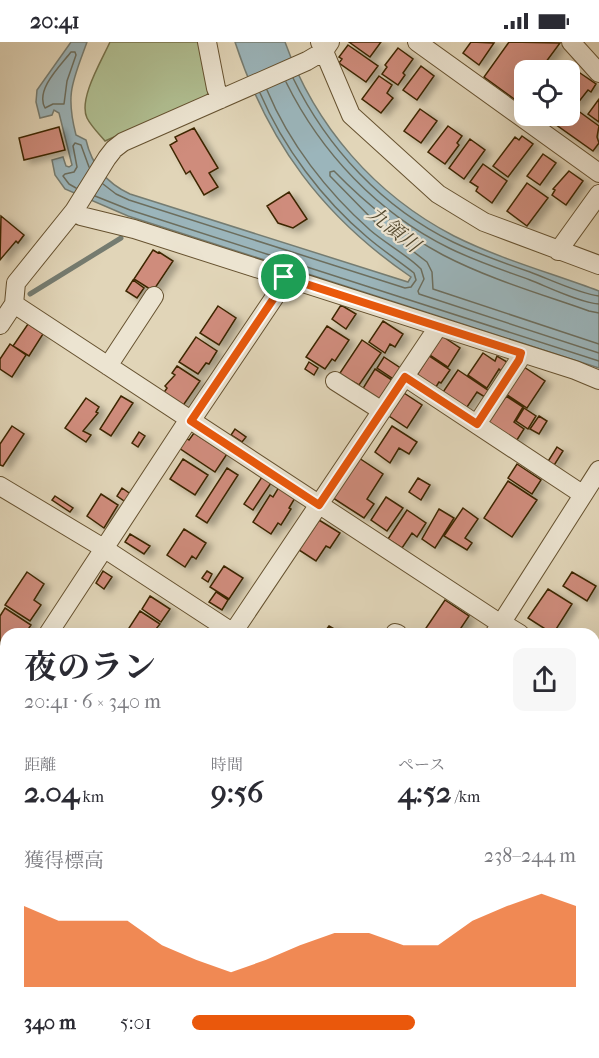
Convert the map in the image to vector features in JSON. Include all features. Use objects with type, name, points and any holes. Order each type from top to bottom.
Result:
[{"type":"street","points":[[207,42],[216,88],[221,99]]},
{"type":"street","points":[[417,42],[599,172]]},
{"type":"street","points":[[571,42],[599,73]]},
{"type":"street","points":[[0,325],[14,304],[16,283],[78,205],[114,149],[123,142],[307,61],[325,45],[351,116],[438,194],[484,222],[599,266]]},
{"type":"street","points":[[558,251],[599,194]]},
{"type":"street","points":[[78,205],[81,216],[134,229],[575,370],[599,380]]},
{"type":"street","points":[[52,628],[280,289],[284,277]]},
{"type":"street","points":[[108,366],[154,296]]},
{"type":"street","points":[[14,304],[499,627],[589,494],[599,470]]},
{"type":"street","points":[[237,628],[434,333],[436,326]]},
{"type":"street","points":[[477,424],[519,360],[521,353]]},
{"type":"street","points":[[405,377],[589,494]]},
{"type":"street","points":[[335,381],[382,411]]},
{"type":"street","points":[[0,486],[105,549],[224,628]]},
{"type":"green space","points":[[110,42],[200,42],[210,89],[206,97],[105,141],[87,118],[85,110],[88,90]]},
{"type":"water","name":"九領川","points":[[71,42],[87,42],[72,87],[71,108],[76,135],[86,140],[92,158],[101,173],[121,190],[408,282],[411,277],[380,254],[325,203],[302,175],[264,113],[248,79],[235,42],[285,42],[313,102],[331,129],[351,155],[398,200],[425,219],[471,244],[599,291],[599,368],[128,216],[65,189],[55,175],[52,160],[63,157],[66,166],[72,165],[59,113],[54,110],[52,115],[40,118],[36,102],[37,90]]},
{"type":"building","points":[[349,42],[381,42],[370,57]]},
{"type":"building","points":[[471,42],[494,43],[479,65],[463,53]]},
{"type":"building","points":[[509,42],[560,43],[547,60],[514,60],[514,99],[484,77]]},
{"type":"building","points":[[348,45],[378,66],[366,82],[339,63],[342,59],[339,57]]},
{"type":"building","points":[[398,48],[413,59],[398,85],[382,74],[387,67],[385,65]]},
{"type":"building","points":[[421,66],[434,76],[417,100],[403,90]]},
{"type":"building","points":[[580,73],[596,84],[591,92],[588,90],[580,100]]},
{"type":"building","points":[[379,76],[392,85],[387,93],[393,98],[381,113],[362,99]]},
{"type":"building","points":[[599,99],[599,122],[588,114]]},
{"type":"building","points":[[420,109],[437,121],[421,143],[404,131]]},
{"type":"building","points":[[580,112],[599,126],[597,137],[599,143],[593,151],[558,126],[580,126]]},
{"type":"building","points":[[448,126],[462,136],[457,143],[459,145],[445,164],[428,152]]},
{"type":"building","points":[[59,127],[65,150],[24,160],[19,138]]},
{"type":"building","points":[[194,128],[218,168],[209,173],[218,187],[204,195],[190,171],[186,174],[170,145],[177,141],[175,137]]},
{"type":"building","points":[[522,136],[533,144],[508,177],[493,166],[515,137],[519,140]]},
{"type":"building","points":[[470,139],[485,150],[464,179],[449,168]]},
{"type":"building","points":[[543,154],[556,163],[540,185],[527,176]]},
{"type":"building","points":[[483,164],[507,181],[492,203],[476,191],[478,187],[470,182]]},
{"type":"building","points":[[569,171],[583,181],[566,205],[552,195],[555,190],[553,189]]},
{"type":"building","points":[[527,183],[548,198],[527,226],[507,211]]},
{"type":"building","points":[[289,192],[307,219],[293,228],[278,223],[267,206]]},
{"type":"building","points":[[1,216],[24,235],[0,260]]},
{"type":"building","points":[[153,250],[173,261],[153,291],[134,279]]},
{"type":"building","points":[[133,280],[144,288],[137,298],[126,291]]},
{"type":"building","points":[[341,305],[356,314],[346,329],[332,319]]},
{"type":"building","points":[[218,306],[236,318],[219,345],[200,333]]},
{"type":"building","points":[[383,321],[403,334],[395,347],[390,344],[385,353],[369,342]]},
{"type":"building","points":[[28,324],[43,334],[29,356],[13,346]]},
{"type":"building","points":[[327,326],[349,340],[335,361],[332,359],[325,369],[306,357]]},
{"type":"building","points":[[442,336],[460,348],[448,367],[430,355]]},
{"type":"building","points":[[196,337],[217,351],[209,364],[206,363],[198,374],[179,362]]},
{"type":"building","points":[[362,340],[381,353],[359,385],[352,381],[350,384],[338,376]]},
{"type":"building","points":[[10,344],[26,355],[12,377],[0,369],[0,359]]},
{"type":"building","points":[[483,353],[495,361],[497,356],[507,362],[501,371],[499,369],[487,388],[468,375]]},
{"type":"building","points":[[429,356],[450,370],[434,390],[415,378]]},
{"type":"building","points":[[384,357],[402,369],[395,380],[377,368]]},
{"type":"building","points":[[309,362],[318,368],[314,375],[305,369]]},
{"type":"building","points":[[177,366],[200,381],[182,407],[163,394],[167,388],[165,386],[175,375],[172,373]]},
{"type":"building","points":[[524,367],[545,381],[527,408],[506,394]]},
{"type":"building","points":[[375,369],[392,380],[378,401],[362,390]]},
{"type":"building","points":[[458,370],[492,393],[488,399],[477,392],[465,410],[441,395]]},
{"type":"building","points":[[404,393],[422,405],[407,428],[389,416]]},
{"type":"building","points":[[121,396],[133,403],[111,436],[100,429]]},
{"type":"building","points":[[506,396],[523,407],[514,422],[524,429],[515,443],[487,424]]},
{"type":"building","points":[[86,398],[99,407],[96,412],[98,413],[83,431],[91,435],[86,442],[65,428]]},
{"type":"building","points":[[524,408],[536,416],[528,429],[516,421]]},
{"type":"building","points":[[539,416],[547,421],[539,434],[530,429]]},
{"type":"building","points":[[12,426],[24,434],[3,466],[0,465],[0,444]]},
{"type":"building","points":[[392,426],[417,442],[409,454],[399,448],[390,463],[375,452]]},
{"type":"building","points":[[235,429],[246,437],[242,442],[231,435]]},
{"type":"building","points":[[139,432],[145,436],[138,447],[132,443]]},
{"type":"building","points":[[194,433],[227,454],[215,472],[179,448],[186,438],[189,440]]},
{"type":"building","points":[[557,447],[563,451],[553,467],[547,463]]},
{"type":"building","points":[[359,458],[383,474],[367,499],[374,504],[364,518],[333,498]]},
{"type":"building","points":[[183,459],[208,475],[195,495],[170,479]]},
{"type":"building","points":[[517,464],[541,480],[532,494],[508,478]]},
{"type":"building","points":[[227,468],[238,475],[207,523],[196,516]]},
{"type":"building","points":[[262,477],[271,483],[253,510],[244,504]]},
{"type":"building","points":[[418,478],[430,485],[421,500],[409,492]]},
{"type":"building","points":[[508,481],[537,500],[512,537],[484,518]]},
{"type":"building","points":[[279,487],[295,498],[281,525],[278,523],[271,534],[253,522],[270,495],[273,497]]},
{"type":"building","points":[[122,488],[132,495],[127,503],[117,496]]},
{"type":"building","points":[[101,494],[118,505],[104,528],[87,516]]},
{"type":"building","points":[[55,496],[73,508],[70,512],[52,500]]},
{"type":"building","points":[[386,497],[403,508],[387,531],[371,520]]},
{"type":"building","points":[[463,508],[478,519],[465,538],[472,543],[467,550],[444,536]]},
{"type":"building","points":[[439,509],[454,518],[435,548],[422,539]]},
{"type":"building","points":[[407,510],[426,523],[417,537],[412,533],[402,548],[388,539]]},
{"type":"building","points":[[319,520],[340,533],[330,548],[326,546],[316,561],[299,550]]},
{"type":"building","points":[[184,529],[206,543],[196,559],[192,556],[185,567],[167,555]]},
{"type":"building","points":[[130,534],[150,546],[144,554],[125,542]]},
{"type":"building","points":[[224,566],[243,578],[229,599],[210,587]]},
{"type":"building","points":[[103,571],[112,577],[104,589],[96,583]]},
{"type":"building","points":[[207,571],[212,574],[208,582],[202,578]]},
{"type":"building","points":[[27,572],[44,584],[34,600],[41,605],[30,621],[5,605]]},
{"type":"building","points":[[572,572],[596,586],[587,601],[563,586]]},
{"type":"building","points":[[548,589],[572,604],[557,628],[544,628],[528,618]]},
{"type":"building","points":[[216,592],[228,600],[222,610],[209,602]]},
{"type":"building","points":[[150,596],[170,609],[161,622],[142,609]]},
{"type":"building","points":[[445,600],[469,616],[461,628],[426,628]]},
{"type":"building","points":[[5,608],[31,625],[29,628],[0,628],[0,616]]},
{"type":"building","points":[[140,611],[160,624],[157,628],[129,628]]},
{"type":"waterway","points":[[30,294],[121,238]]},
{"type":"route","points":[[284,277],[521,353],[519,360],[477,424],[405,377],[319,505],[191,421],[280,289],[284,277]]}]
